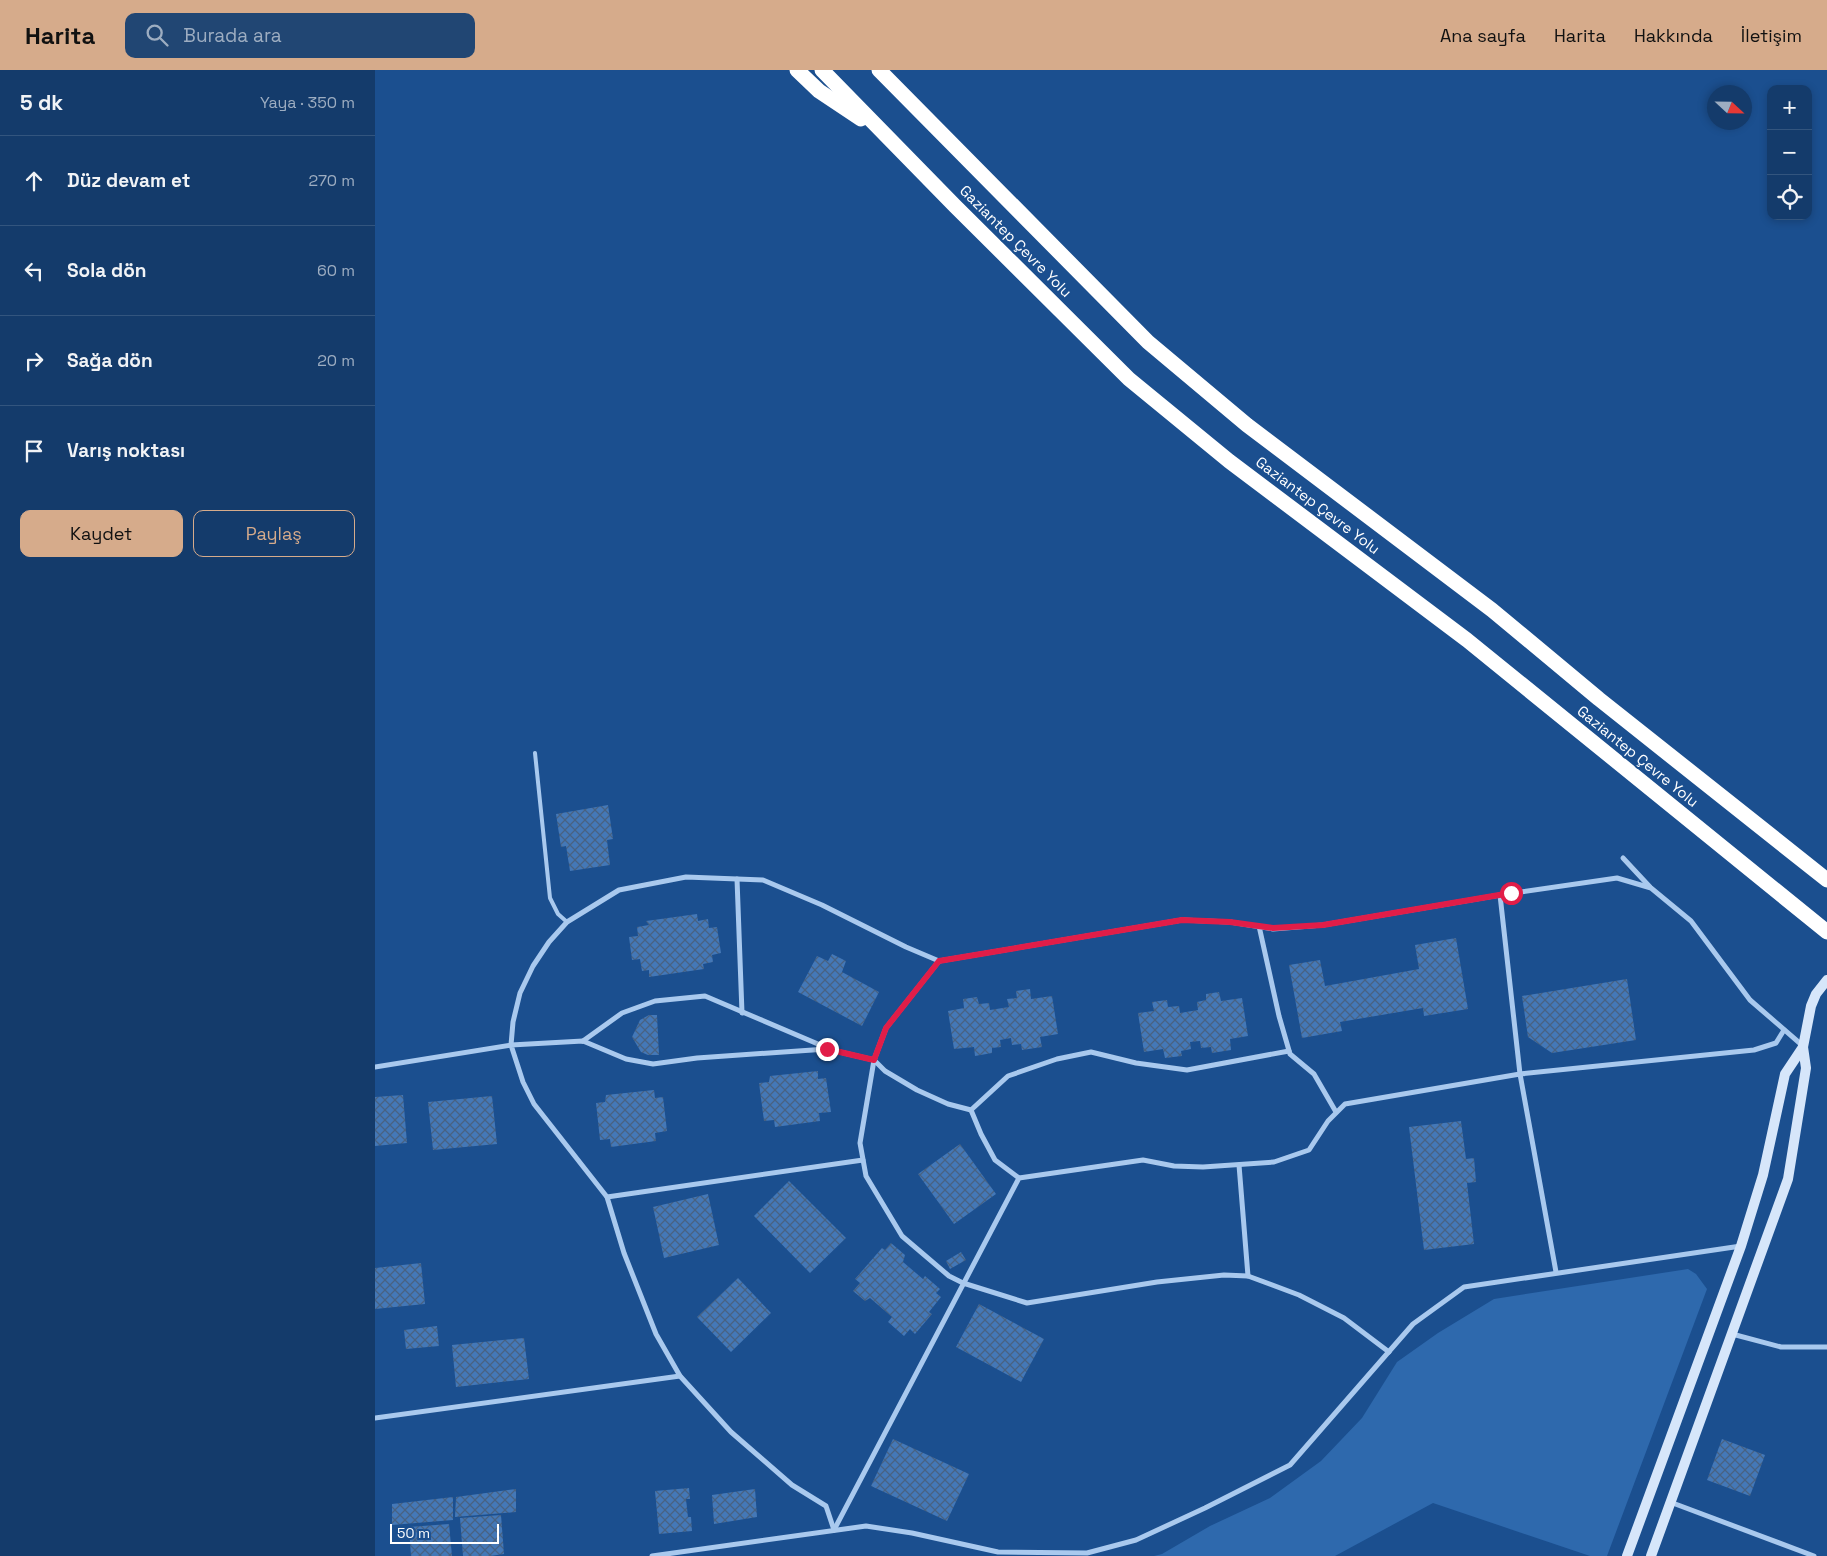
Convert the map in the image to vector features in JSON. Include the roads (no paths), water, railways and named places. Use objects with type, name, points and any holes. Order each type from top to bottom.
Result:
[{"type":"highway","points":[[797,70],[819,91],[887,136]]},
{"type":"highway","name":"Gaziantep Çevre Yolu","points":[[822,70],[955,206],[1129,379],[1229,461],[1467,640],[1827,932]]},
{"type":"highway","name":"Gaziantep Çevre Yolu","points":[[879,70],[1148,342],[1247,425],[1492,610],[1599,699],[1827,880]]},
{"type":"street","points":[[1623,858],[1651,888],[1691,921],[1750,1000],[1803,1047]]},
{"type":"street","points":[[833,1530],[826,1506],[792,1485],[731,1432],[680,1376],[656,1334],[624,1253],[607,1197],[534,1104],[523,1082],[511,1045],[513,1022],[521,993],[533,966],[549,942],[567,922],[619,890],[686,878],[763,880],[822,904],[939,961],[1182,920],[1230,922],[1273,928],[1323,925],[1500,895],[1617,878],[1651,888]]},
{"type":"street","points":[[737,879],[742,1013]]},
{"type":"street","points":[[1500,895],[1520,1074],[1556,1272]]},
{"type":"street","points":[[1259,926],[1279,1016],[1290,1054],[1314,1074],[1337,1112]]},
{"type":"street","points":[[939,961],[886,1028],[874,1060],[860,1143],[865,1176],[902,1236],[949,1276],[963,1283],[1027,1303],[1157,1282],[1224,1275],[1247,1276],[1299,1295],[1344,1318],[1389,1352]]},
{"type":"street","points":[[1651,1556],[1788,1179],[1806,1068],[1803,1047],[1811,1006],[1816,994],[1827,980]]},
{"type":"street","points":[[583,1041],[623,1013],[655,1001],[705,996],[827,1049],[874,1060],[885,1071],[917,1090],[948,1104],[971,1110]]},
{"type":"street","points":[[971,1110],[995,1160],[1019,1178],[1143,1160],[1174,1166],[1203,1168],[1274,1162],[1309,1150],[1328,1121],[1345,1104],[1520,1074],[1754,1050],[1777,1043],[1784,1030]]},
{"type":"street","points":[[375,1067],[511,1045],[583,1041],[626,1059],[653,1064],[697,1058],[827,1049]]},
{"type":"street","points":[[1627,1556],[1741,1246],[1763,1175],[1785,1074],[1803,1047]]},
{"type":"street","points":[[971,1110],[1008,1076],[1057,1059],[1091,1052],[1136,1064],[1187,1070],[1289,1051]]},
{"type":"street","points":[[607,1197],[863,1160]]},
{"type":"street","points":[[1239,1165],[1247,1276]]},
{"type":"street","points":[[833,1530],[1019,1178]]},
{"type":"street","points":[[652,1556],[866,1526],[912,1532],[998,1552],[1087,1553],[1136,1540],[1290,1465],[1413,1324],[1464,1287],[1741,1246]]},
{"type":"street","points":[[1732,1334],[1781,1347],[1827,1347]]},
{"type":"street","points":[[375,1418],[680,1376]]},
{"type":"street","points":[[1670,1501],[1814,1556]]},
{"type":"lane","points":[[535,752],[550,898],[558,914],[567,922]]}]
